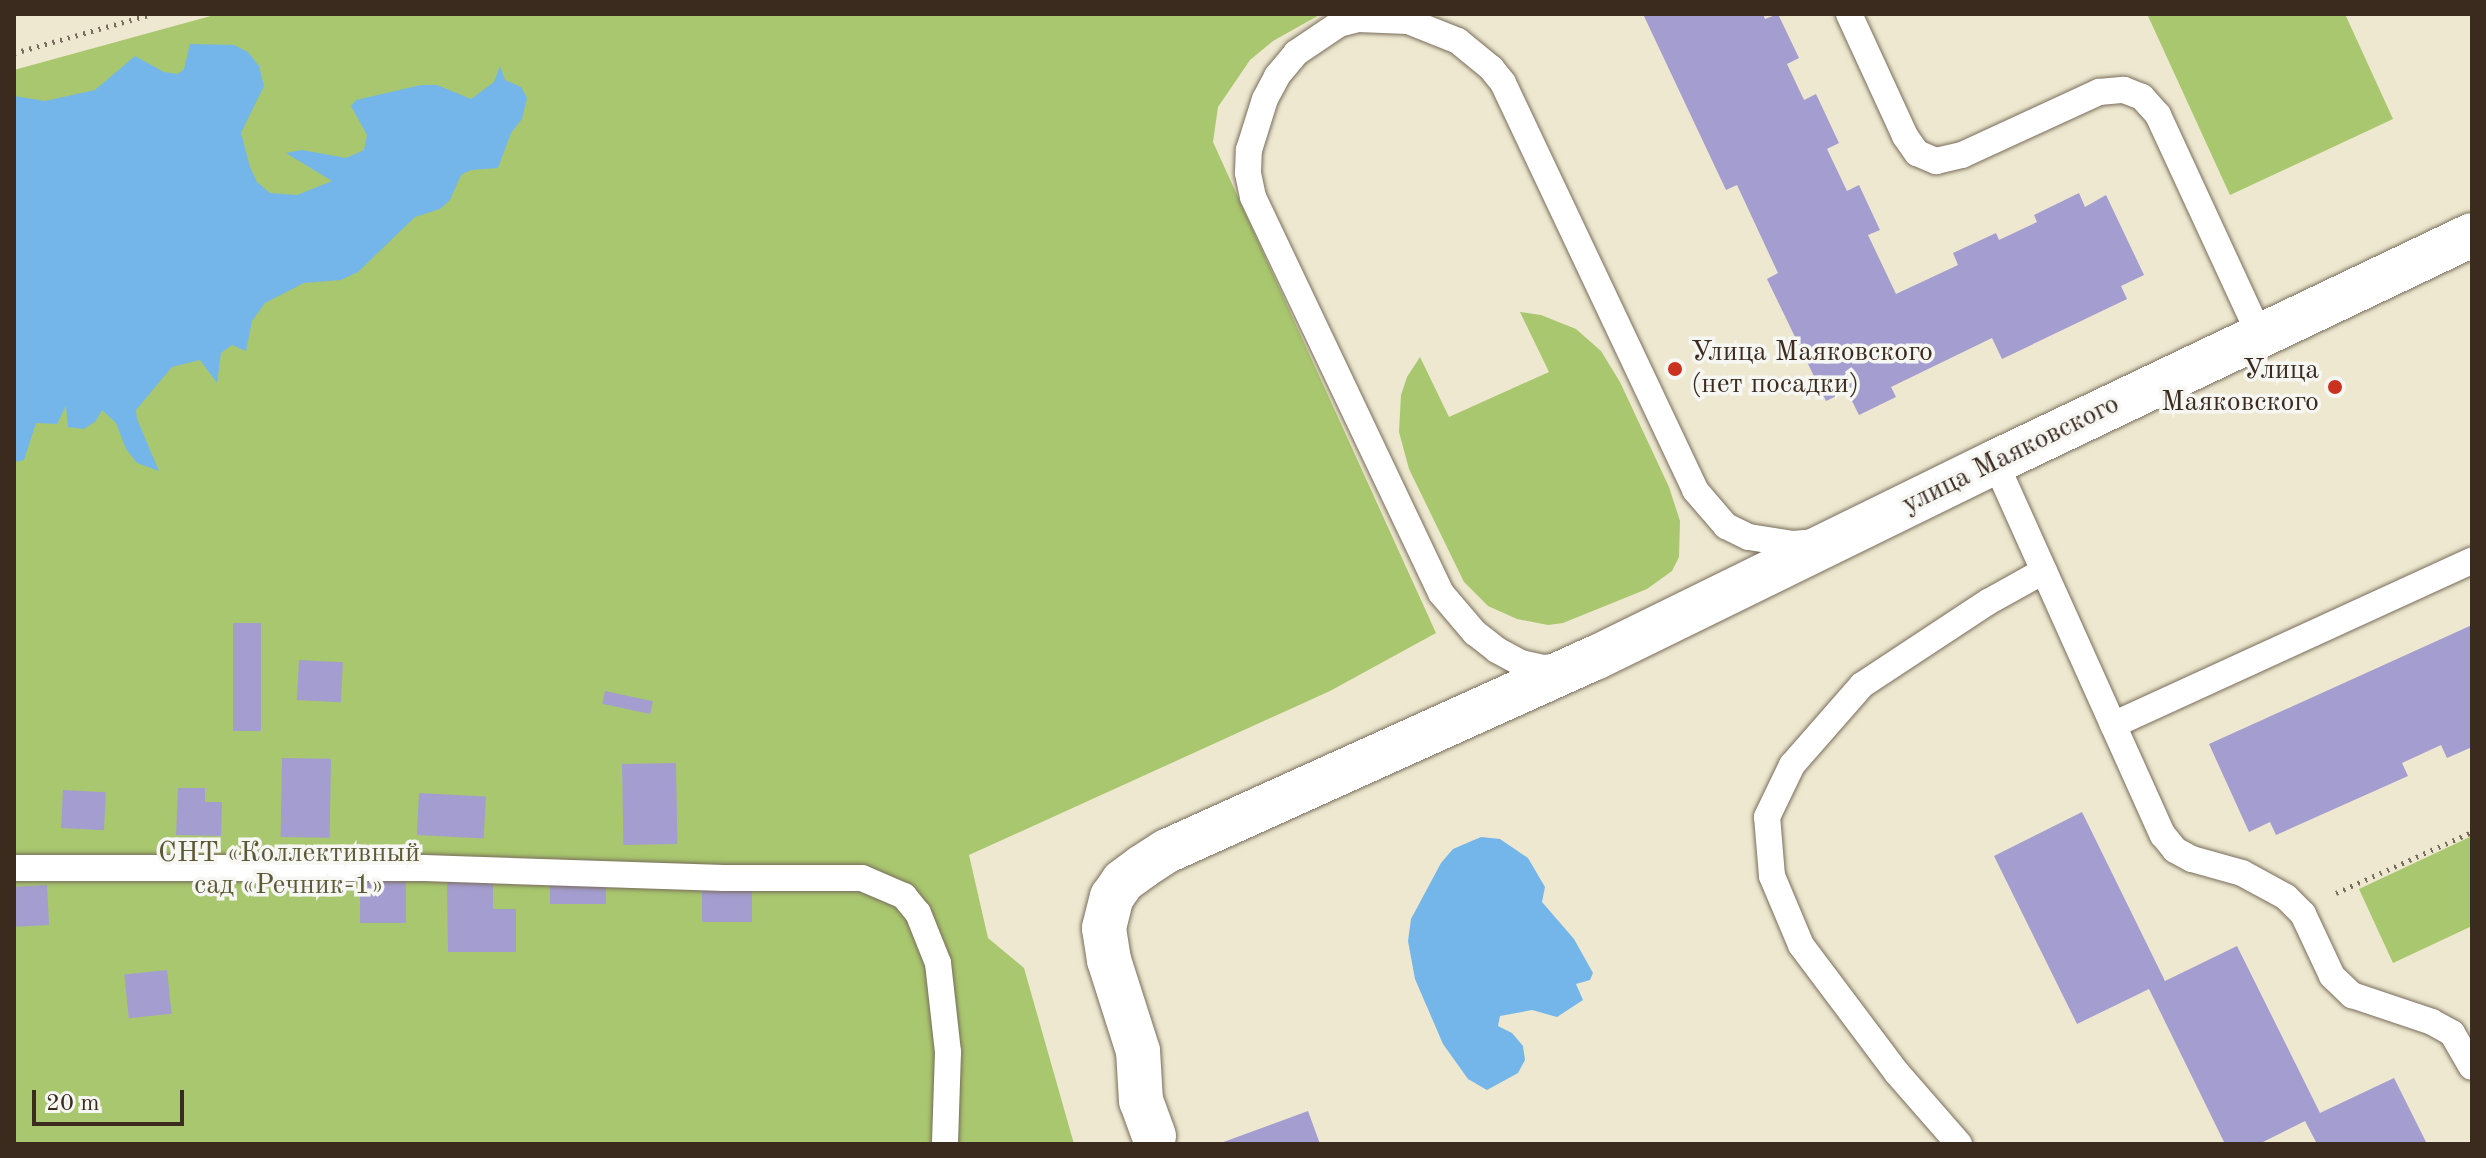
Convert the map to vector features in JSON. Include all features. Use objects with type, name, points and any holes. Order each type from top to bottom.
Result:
[{"type":"street","name":"улица Маяковского","points":[[1154,1136],[1141,1101],[1138,1051],[1106,945],[1105,915],[1123,881],[1167,851],[1595,658],[1995,462],[2472,235]]},
{"type":"lane","points":[[1849,14],[1905,136],[1917,153],[1936,161],[1962,155],[2099,92],[2124,90],[2142,97],[2158,115],[2260,336]]},
{"type":"lane","points":[[1595,658],[1543,668],[1521,663],[1475,633],[1441,593],[1253,197],[1248,173],[1249,150],[1265,99],[1277,76],[1296,53],[1339,24],[1380,19],[1408,21],[1434,29],[1476,53],[1503,83],[1682,468],[1711,511],[1726,526],[1769,542],[1819,542],[1857,532]]},
{"type":"lane","points":[[1995,462],[2163,835],[2175,850],[2192,859],[2242,873],[2286,897],[2299,910],[2332,976],[2352,995],[2432,1022],[2452,1033],[2472,1067]]},
{"type":"lane","points":[[2113,725],[2472,561]]},
{"type":"lane","points":[[1959,1144],[1897,1073],[1801,945],[1772,876],[1767,817],[1792,765],[1862,685],[1988,602],[2044,571]]},
{"type":"lane","points":[[14,868],[424,868],[724,878],[862,878],[904,896],[918,913],[938,963],[947,1040],[945,1144]]},
{"type":"path","points":[[14,53],[152,14]]},
{"type":"path","points":[[2299,910],[2472,832]]},
{"type":"green space","name":"СНТ «Коллективный сад «Речник-1»","points":[[218,14],[1321,14],[1273,41],[1250,60],[1218,107],[1213,142],[1436,633],[1330,691],[969,855],[988,938],[1024,968],[1074,1144],[14,1144],[14,70]]},
{"type":"green space","points":[[2345,14],[2393,119],[2230,195],[2148,16]]},
{"type":"green space","points":[[1520,312],[1541,315],[1576,329],[1601,351],[1620,382],[1669,487],[1680,521],[1679,557],[1672,571],[1647,589],[1563,623],[1548,625],[1517,619],[1488,606],[1464,582],[1409,469],[1399,432],[1401,395],[1407,377],[1420,357],[1449,417],[1549,372]]},
{"type":"green space","points":[[2472,836],[2472,926],[2393,963],[2359,889]]},
{"type":"water","points":[[190,44],[234,45],[248,52],[259,66],[264,86],[241,133],[257,182],[270,193],[297,195],[332,181],[286,153],[302,150],[346,158],[364,150],[367,135],[351,106],[356,100],[421,85],[437,85],[471,99],[494,82],[500,66],[505,80],[521,87],[527,98],[522,119],[511,133],[498,168],[471,170],[461,175],[450,200],[440,209],[415,217],[358,272],[341,280],[304,283],[265,303],[252,321],[246,351],[232,345],[221,353],[217,383],[200,360],[172,367],[136,410],[159,471],[137,463],[126,449],[116,423],[102,410],[96,421],[84,429],[68,427],[66,406],[57,424],[36,423],[24,460],[14,462],[14,96],[45,101],[95,90],[135,56],[164,72],[178,74],[184,69]]},
{"type":"water","points":[[1481,837],[1500,839],[1528,858],[1545,887],[1542,902],[1574,939],[1593,973],[1590,980],[1576,984],[1583,1000],[1557,1017],[1532,1010],[1500,1016],[1498,1026],[1512,1033],[1523,1046],[1525,1060],[1518,1073],[1487,1090],[1468,1079],[1443,1044],[1415,979],[1408,941],[1411,919],[1441,863],[1453,849]]},
{"type":"building","points":[[1643,14],[1763,14],[1765,19],[1778,14],[1799,58],[1787,64],[1804,100],[1816,94],[1839,143],[1827,149],[1847,191],[1859,185],[1880,230],[1868,235],[1896,294],[1958,265],[1953,253],[1996,233],[1999,240],[2037,222],[2034,215],[2079,193],[2085,207],[2106,195],[2144,275],[2121,286],[2127,299],[2002,359],[1992,338],[1891,387],[1896,397],[1859,415],[1847,391],[1826,401],[1767,279],[1778,273],[1737,185],[1726,190]]},
{"type":"building","points":[[233,623],[261,623],[261,731],[233,731]]},
{"type":"building","points":[[2472,625],[2472,747],[2447,758],[2441,745],[2402,763],[2408,776],[2276,835],[2270,822],[2249,832],[2209,744]]},
{"type":"building","points":[[299,660],[343,662],[341,702],[297,700]]},
{"type":"building","points":[[605,691],[653,701],[650,714],[602,704]]},
{"type":"building","points":[[282,758],[331,759],[330,838],[281,837]]},
{"type":"building","points":[[676,763],[677,844],[623,845],[622,764]]},
{"type":"building","points":[[178,788],[205,788],[205,802],[222,802],[221,836],[176,835]]},
{"type":"building","points":[[63,790],[106,792],[104,830],[61,828]]},
{"type":"building","points":[[419,793],[486,797],[484,838],[417,835]]},
{"type":"building","points":[[2082,812],[2165,981],[2237,946],[2320,1113],[2394,1078],[2427,1144],[2317,1144],[2305,1121],[2259,1144],[2225,1144],[2149,989],[2077,1024],[1994,856]]},
{"type":"building","points":[[447,880],[493,880],[493,909],[516,909],[516,952],[448,952]]},
{"type":"building","points":[[550,880],[606,880],[606,904],[550,904]]},
{"type":"building","points":[[360,881],[406,881],[406,923],[360,923]]},
{"type":"building","points":[[702,882],[752,882],[752,922],[702,922]]},
{"type":"building","points":[[47,885],[49,925],[16,927],[14,887]]},
{"type":"building","points":[[167,970],[172,1014],[129,1018],[124,974]]},
{"type":"building","points":[[1308,1111],[1320,1144],[1218,1144]]},
{"type":"place","name":"Улица Маяковского (нет посадки)","points":[[1675,369]]},
{"type":"place","name":"Улица Маяковского","points":[[2335,387]]}]
